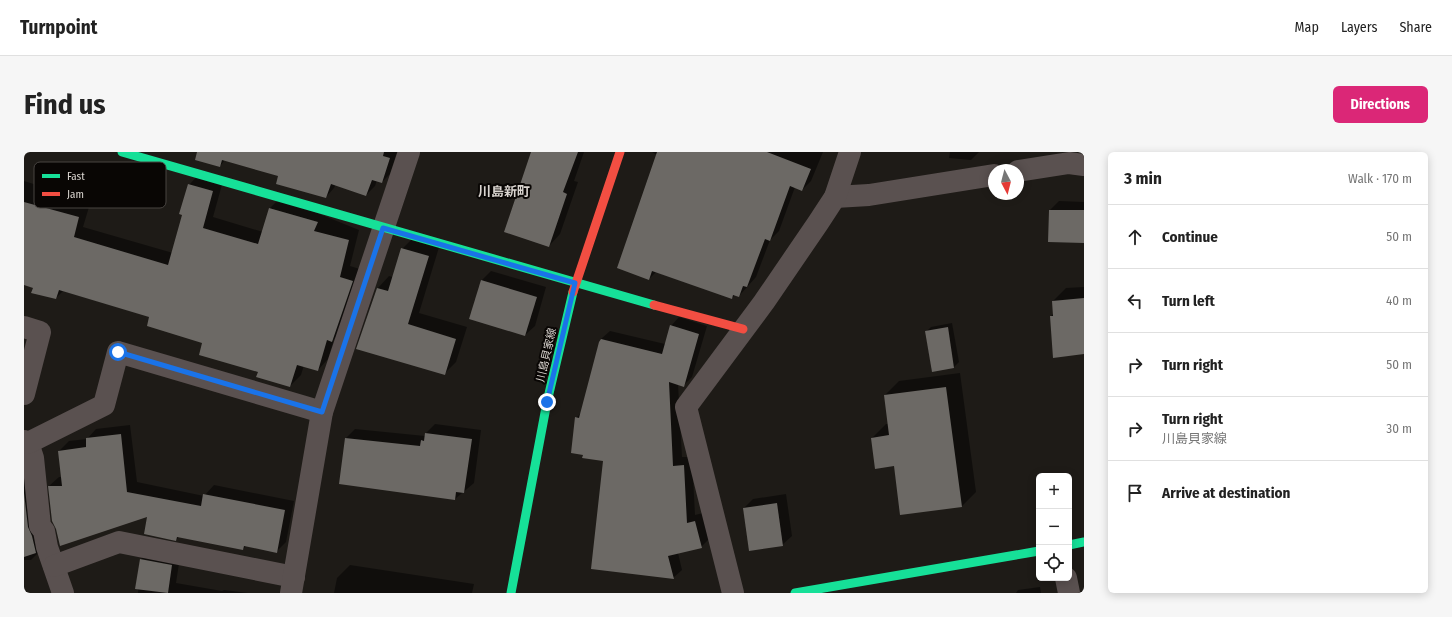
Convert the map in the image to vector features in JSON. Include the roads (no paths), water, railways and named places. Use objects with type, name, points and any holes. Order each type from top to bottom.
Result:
[{"type":"street","points":[[122,152],[156,162]]},
{"type":"street","points":[[54,566],[119,542],[293,585],[322,412],[409,152]]},
{"type":"street","name":"川島貝家線","points":[[511,593],[547,402],[575,283],[620,152]]},
{"type":"street","points":[[734,593],[686,407],[764,302],[835,197],[850,152]]},
{"type":"street","points":[[1024,170],[1069,163],[1084,165]]},
{"type":"street","points":[[166,165],[575,283],[743,329]]},
{"type":"street","points":[[835,197],[869,195],[988,176]]},
{"type":"street","points":[[24,327],[40,332],[24,394]]},
{"type":"street","points":[[63,593],[47,547],[44,531],[40,526],[33,458],[26,442],[104,405],[118,352],[322,412]]},
{"type":"street","points":[[1072,544],[1084,542]]},
{"type":"street","points":[[795,593],[1036,551]]},
{"type":"street","points":[[1067,581],[1069,593]]},
{"type":"district","name":"川島新町","points":[[504,191]]}]
